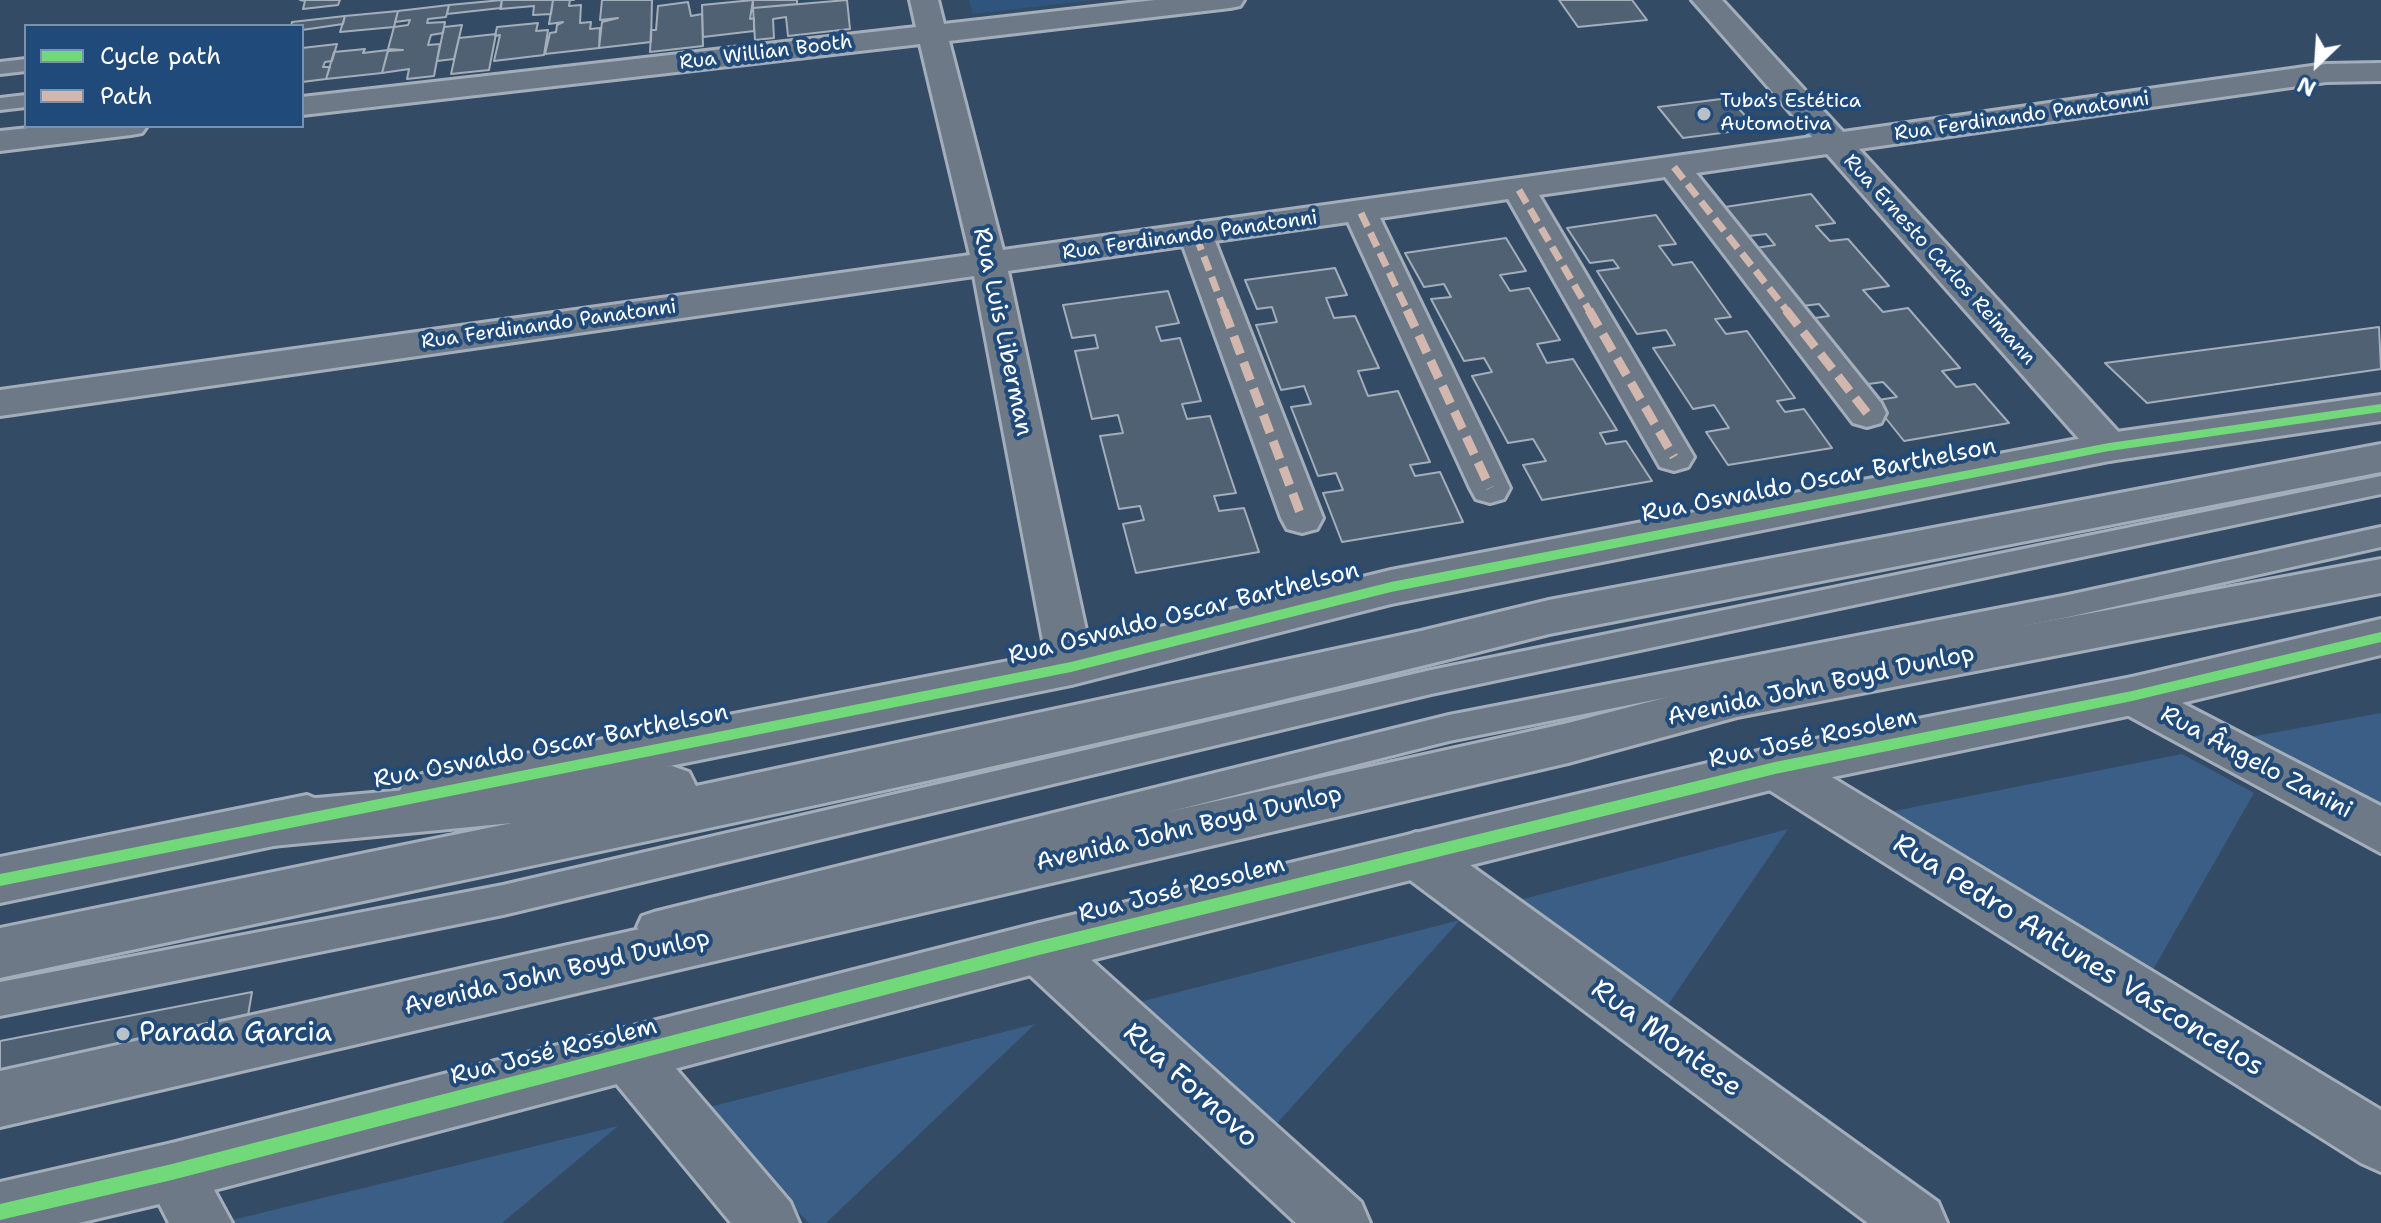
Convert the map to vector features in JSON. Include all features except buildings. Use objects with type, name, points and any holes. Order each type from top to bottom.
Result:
[{"type":"street","name":"Rua Willian Booth","points":[[304,106],[927,17],[1230,0]]},
{"type":"street","name":"Rua Ernesto Carlos Reimann","points":[[1706,0],[2109,447]]},
{"type":"street","name":"Rua Luis Liberman","points":[[927,17],[989,262],[1071,667]]},
{"type":"street","name":"Rua Ferdinando Panatonni","points":[[0,403],[989,262],[1361,213],[2326,73],[2381,72]]},
{"type":"street","points":[[0,141],[114,128]]},
{"type":"street","points":[[1674,167],[1867,413]]},
{"type":"street","points":[[1519,190],[1674,457]]},
{"type":"street","points":[[1361,213],[1490,488]]},
{"type":"street","points":[[1196,236],[1302,518]]},
{"type":"street","name":"Rua Oswaldo Oscar Barthelson","points":[[0,880],[1071,667],[1391,587],[2109,447],[2381,408]]},
{"type":"street","points":[[0,953],[882,768],[1421,649],[1549,617],[2381,458]]},
{"type":"street","name":"Avenida John Boyd Dunlop","points":[[0,1099],[1568,743],[1737,698],[2381,576]]},
{"type":"street","name":"Rua José Rosolem","points":[[0,1212],[172,1172],[629,1056],[1039,948],[1775,768],[2132,696],[2381,637]]},
{"type":"street","name":"Rua Ângelo Zanini","points":[[2132,696],[2381,831]]},
{"type":"street","points":[[272,824],[882,768]]},
{"type":"street","name":"Rua Pedro Antunes Vasconcelos","points":[[1775,768],[2381,1143]]},
{"type":"street","name":"Rua Montese","points":[[1416,855],[1917,1223]]},
{"type":"street","name":"Rua Fornovo","points":[[1039,948],[1340,1223]]},
{"type":"street","points":[[629,1056],[769,1223]]},
{"type":"street","points":[[172,1172],[202,1223]]},
{"type":"lane","points":[[0,68],[24,65]]},
{"type":"lane","points":[[0,104],[24,101]]},
{"type":"lane","points":[[0,999],[503,900],[1431,682],[2381,485]]},
{"type":"lane","points":[[0,1085],[255,1030],[1449,728],[2068,606],[2381,537]]},
{"type":"shaded area","points":[[969,0],[1094,0],[973,14]]},
{"type":"shaded area","points":[[2381,713],[2381,816],[2239,739]]},
{"type":"shaded area","points":[[2182,754],[2254,793],[2146,982],[1869,816]]},
{"type":"shaded area","points":[[1788,829],[1663,1012],[1508,903]]},
{"type":"shaded area","points":[[1460,920],[1272,1129],[1124,1006]]},
{"type":"shaded area","points":[[1035,1024],[826,1223],[809,1223],[698,1110]]},
{"type":"shaded area","points":[[618,1126],[502,1223],[220,1223]]},
{"type":"marked path","points":[[1674,167],[1867,413]]},
{"type":"marked path","points":[[1519,190],[1674,457]]},
{"type":"marked path","points":[[1361,213],[1490,488]]},
{"type":"marked path","points":[[1196,236],[1302,518]]},
{"type":"cycle path","points":[[0,880],[1071,667],[1391,587],[2109,447],[2381,408]]},
{"type":"cycle path","points":[[0,1212],[172,1172],[1039,948],[1775,768],[2132,696],[2381,637]]},
{"type":"place","name":"Tuba's Estética Automotiva","points":[[1704,114]]},
{"type":"place","name":"Parada Garcia","points":[[123,1034]]}]
